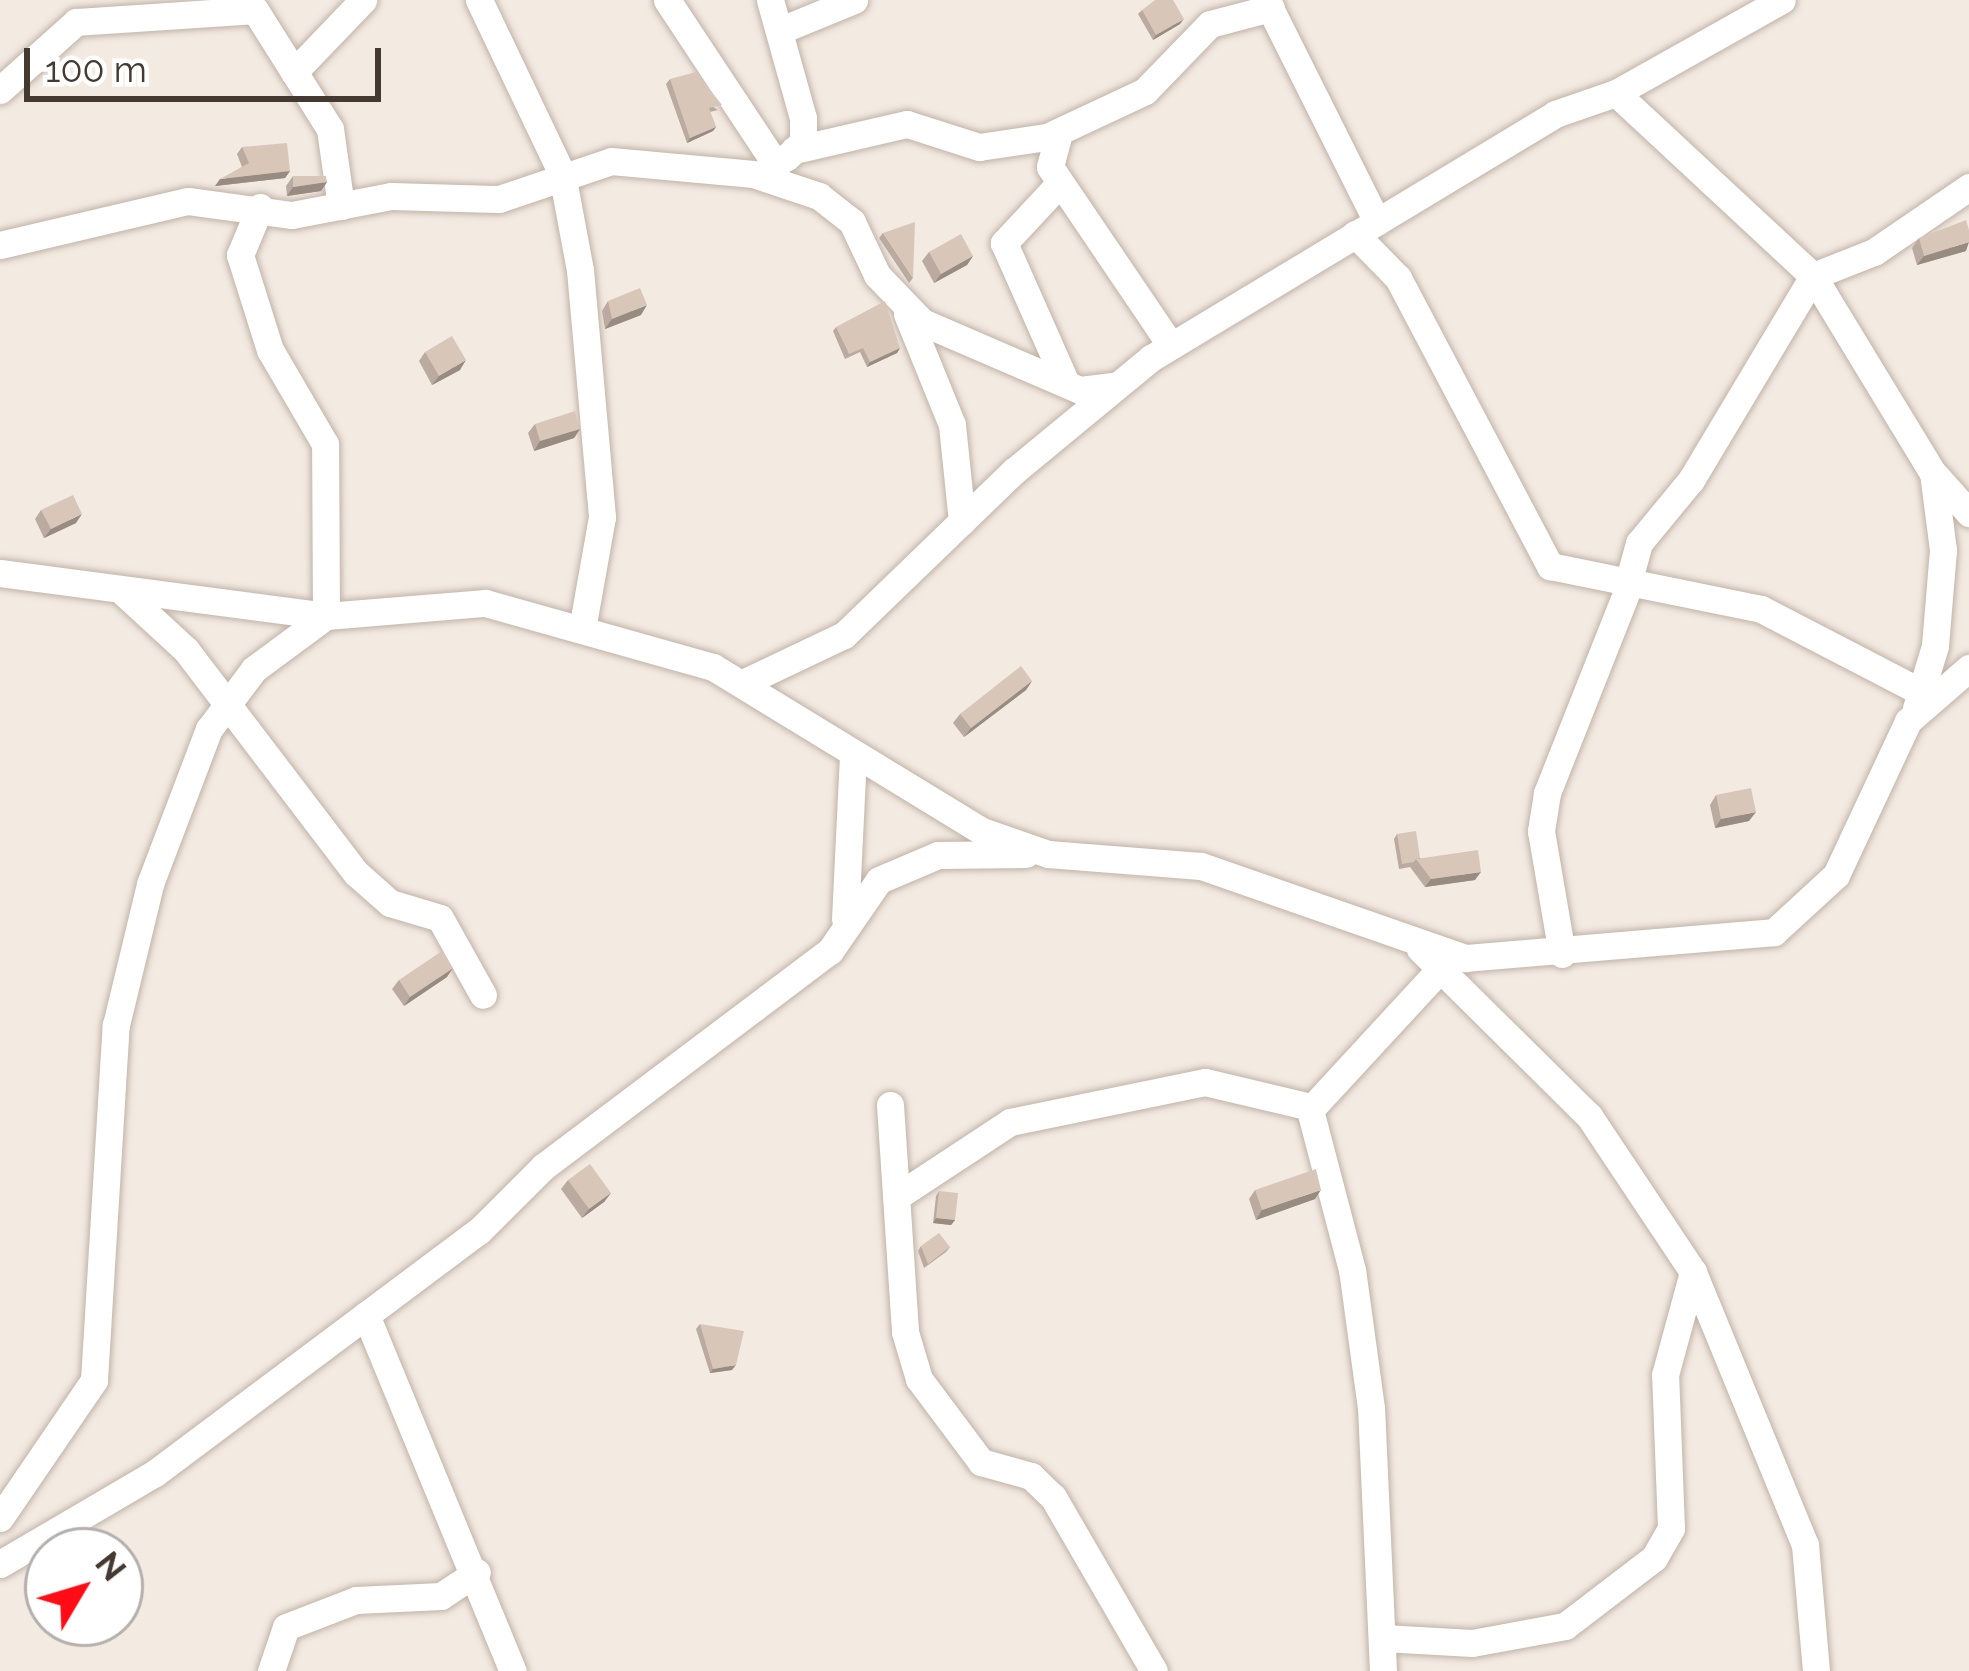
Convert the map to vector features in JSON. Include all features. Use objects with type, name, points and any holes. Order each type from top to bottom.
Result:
[{"type":"street","points":[[294,72],[363,0]]},
{"type":"street","points":[[479,0],[562,174],[598,397],[602,517],[582,629]]},
{"type":"street","points":[[667,0],[779,164],[852,222],[903,304],[952,425],[962,521]]},
{"type":"street","points":[[770,0],[803,118],[779,164]]},
{"type":"street","points":[[782,30],[854,0]]},
{"type":"street","points":[[745,682],[844,635],[962,521],[1115,386],[1171,346],[1555,114],[1616,93],[1782,0]]},
{"type":"street","points":[[0,245],[135,206],[260,207],[292,215],[341,206],[499,199],[562,174],[630,161],[779,164],[907,124],[979,147],[1059,133],[1145,91],[1210,24],[1268,4],[1366,228],[1398,278],[1540,556],[1563,574],[1761,609],[1918,704]]},
{"type":"street","points":[[0,90],[76,22],[154,12],[255,10],[330,128],[341,206]]},
{"type":"street","points":[[1616,93],[1813,276],[1933,473],[1969,512]]},
{"type":"street","points":[[1059,133],[1050,167],[1171,346]]},
{"type":"street","points":[[1059,184],[1004,243],[1066,383]]},
{"type":"street","points":[[1562,953],[1541,831],[1547,793],[1628,588],[1639,543],[1691,480],[1813,276],[1874,252],[1969,187]]},
{"type":"street","points":[[260,207],[240,255],[270,350],[325,444],[326,616]]},
{"type":"street","points":[[903,304],[943,334],[1066,383],[1115,386]]},
{"type":"street","points":[[0,1564],[155,1473],[366,1315],[808,969],[898,868],[938,855],[1048,854],[1202,866],[1417,946],[1465,958],[1774,932],[1808,911],[1918,704],[1943,550],[1933,473]]},
{"type":"street","points":[[0,573],[326,616],[485,603],[582,629],[745,682],[922,803],[1048,854]]},
{"type":"street","points":[[122,591],[204,675],[376,893],[440,918],[484,995]]},
{"type":"street","points":[[0,1518],[94,1380],[123,986],[209,729],[254,669],[326,616]]},
{"type":"street","points":[[1918,704],[1969,668]]},
{"type":"street","points":[[204,675],[209,729]]},
{"type":"street","points":[[844,929],[853,758]]},
{"type":"street","points":[[1417,946],[1589,1116],[1693,1272],[1805,1545],[1816,1671]]},
{"type":"street","points":[[1311,1107],[1440,968]]},
{"type":"street","points":[[899,1195],[1010,1122],[1205,1082],[1311,1107]]},
{"type":"street","points":[[890,1106],[905,1332],[919,1379],[981,1462],[1030,1476],[1053,1497],[1154,1671]]},
{"type":"street","points":[[1311,1107],[1371,1408],[1383,1671]]},
{"type":"street","points":[[1383,1638],[1472,1643],[1565,1626],[1654,1558],[1671,1528],[1665,1375],[1693,1272]]},
{"type":"street","points":[[366,1315],[416,1451],[477,1572],[513,1671]]},
{"type":"street","points":[[272,1671],[286,1627],[356,1600],[441,1596],[477,1572]]},
{"type":"building","points":[[1155,0],[1173,0],[1184,19],[1156,35],[1142,10]]},
{"type":"building","points":[[696,72],[722,105],[709,108],[716,127],[690,138],[670,79]]},
{"type":"building","points":[[287,143],[290,171],[220,179],[249,163],[242,147]]},
{"type":"building","points":[[293,176],[326,176],[327,182],[293,187]]},
{"type":"building","points":[[1966,220],[1969,242],[1924,256],[1919,238]]},
{"type":"building","points":[[915,222],[913,278],[883,233]]},
{"type":"building","points":[[961,234],[973,256],[941,274],[929,252]]},
{"type":"building","points":[[640,288],[647,305],[612,319],[608,301]]},
{"type":"building","points":[[885,301],[900,348],[870,362],[863,348],[849,354],[836,327]]},
{"type":"building","points":[[452,336],[466,360],[439,376],[425,352]]},
{"type":"building","points":[[575,411],[580,429],[540,441],[535,424]]},
{"type":"building","points":[[73,495],[82,514],[51,529],[41,510]]},
{"type":"building","points":[[1021,666],[1032,681],[971,728],[960,714]]},
{"type":"building","points":[[1751,788],[1756,812],[1721,819],[1716,795]]},
{"type":"building","points":[[1416,831],[1420,858],[1402,864],[1397,834]]},
{"type":"building","points":[[1478,850],[1481,872],[1431,879],[1416,859]]},
{"type":"building","points":[[442,951],[453,968],[410,997],[399,980]]},
{"type":"building","points":[[590,1164],[611,1193],[589,1209],[568,1180]]},
{"type":"building","points":[[1316,1169],[1321,1190],[1262,1210],[1255,1190]]},
{"type":"building","points":[[939,1191],[958,1193],[955,1220],[936,1218]]},
{"type":"building","points":[[939,1233],[950,1247],[928,1264],[921,1246]]},
{"type":"building","points":[[700,1324],[744,1331],[736,1365],[713,1369]]}]
